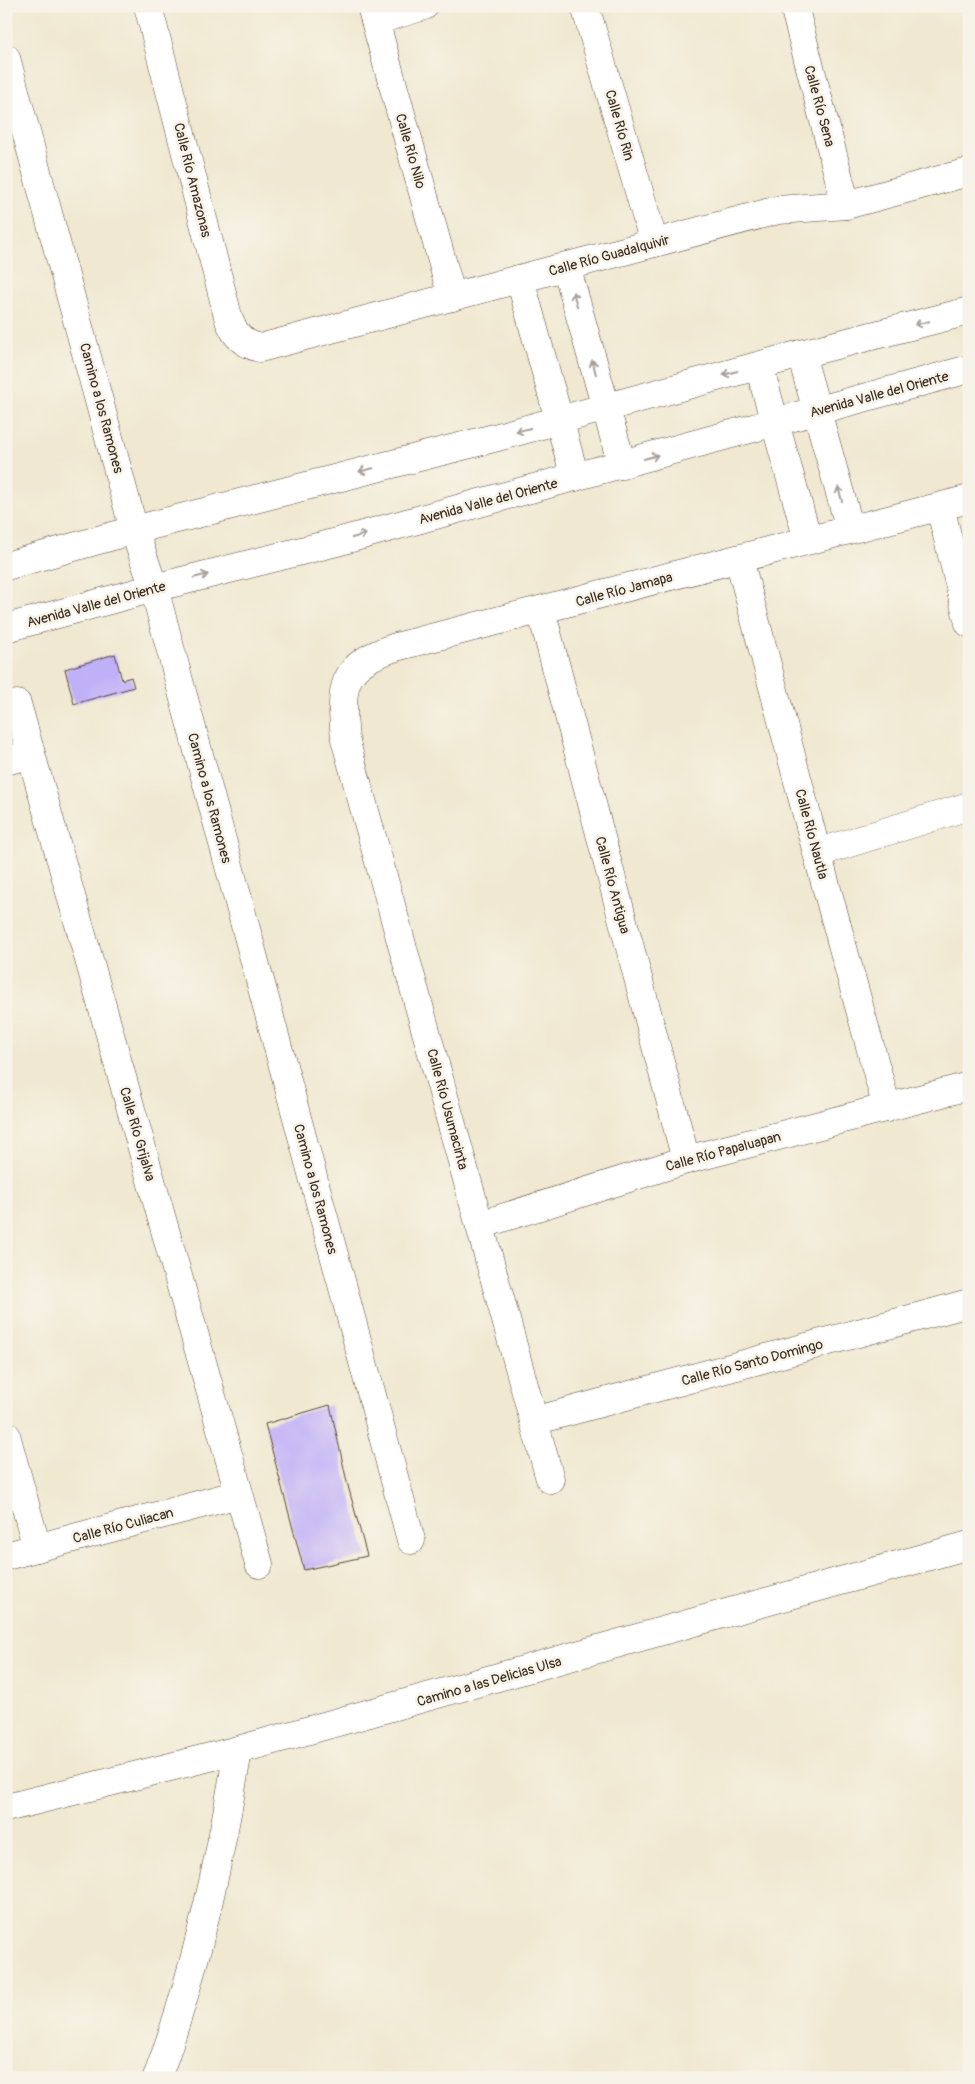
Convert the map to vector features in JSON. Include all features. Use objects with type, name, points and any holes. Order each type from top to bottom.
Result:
[{"type":"street","name":"Calle Río Amazonas","points":[[148,6],[229,320],[236,334],[250,346]]},
{"type":"street","points":[[373,13],[424,6]]},
{"type":"street","name":"Calle Río Rin","points":[[585,6],[654,243]]},
{"type":"street","name":"Calle Río Sena","points":[[794,6],[846,205]]},
{"type":"street","name":"Calle Río Nilo","points":[[373,13],[452,296]]},
{"type":"street","name":"Camino a los Ramones","points":[[6,58],[134,530],[154,588],[411,1540]]},
{"type":"street","name":"Calle Río Guadalquivir","points":[[250,346],[260,348],[778,210],[846,205],[969,172]]},
{"type":"street","points":[[566,266],[622,465]]},
{"type":"street","points":[[520,279],[575,477]]},
{"type":"street","points":[[6,566],[134,530],[606,408],[801,354],[969,311]]},
{"type":"street","points":[[801,354],[850,530]]},
{"type":"street","points":[[759,366],[808,540]]},
{"type":"street","name":"Avenida Valle del Oriente","points":[[6,628],[337,542],[969,369]]},
{"type":"street","name":"Calle Río Jamapa","points":[[346,739],[342,710],[345,686],[354,669],[370,656],[396,647],[969,499]]},
{"type":"street","points":[[940,507],[969,623]]},
{"type":"street","name":"Calle Río Nautla","points":[[739,559],[887,1108]]},
{"type":"street","name":"Calle Río Antigua","points":[[541,610],[686,1160]]},
{"type":"street","name":"Calle Río Grijalva","points":[[17,704],[19,757],[259,1564]]},
{"type":"street","name":"Calle Río Usumacinta","points":[[346,739],[550,1479]]},
{"type":"street","points":[[817,853],[969,806]]},
{"type":"street","name":"Calle Río Papaluapan","points":[[480,1225],[686,1160],[969,1086]]},
{"type":"street","name":"Calle Río Santo Domingo","points":[[534,1421],[969,1303]]},
{"type":"street","points":[[6,1435],[37,1548]]},
{"type":"street","name":"Calle Río Culiacan","points":[[6,1556],[239,1494]]},
{"type":"street","name":"Camino a las Delicias Ulsa","points":[[6,1808],[238,1750],[969,1545]]},
{"type":"street","points":[[157,2078],[178,2018],[206,1918],[238,1750]]},
{"type":"building","points":[[115,654],[122,680],[131,677],[134,687],[74,704],[65,669]]},
{"type":"building","points":[[330,1405],[347,1482],[367,1556],[304,1570],[265,1424]]}]
